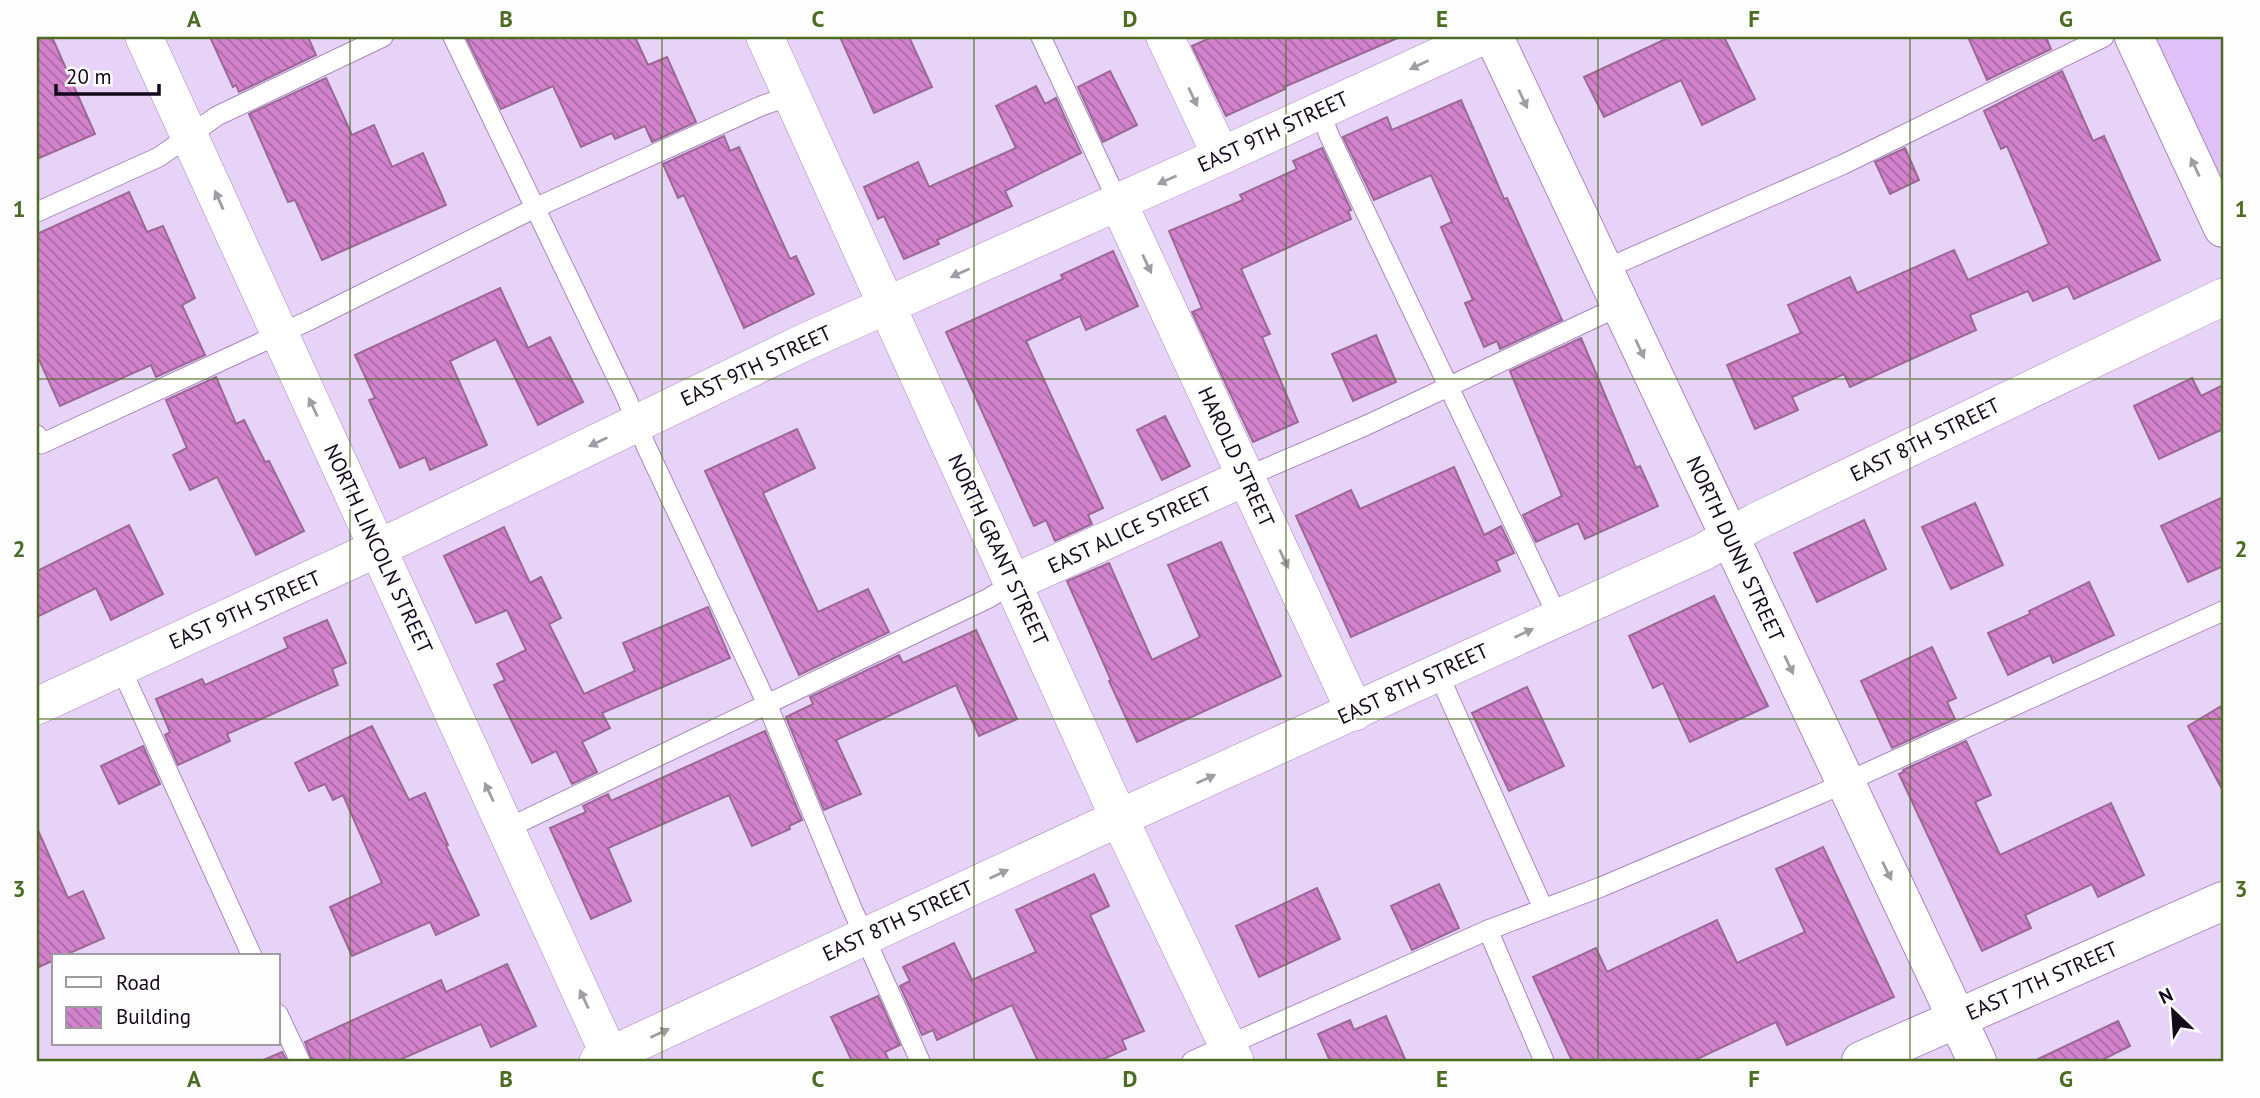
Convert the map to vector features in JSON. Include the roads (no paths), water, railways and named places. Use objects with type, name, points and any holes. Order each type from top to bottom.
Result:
[{"type":"street","name":"NORTH LINCOLN STREET","points":[[144,37],[506,829],[607,1060]]},
{"type":"street","name":"NORTH GRANT STREET","points":[[765,37],[1119,818],[1231,1053]]},
{"type":"street","points":[[1165,37],[1220,156]]},
{"type":"street","name":"EAST 9TH STREET","points":[[37,706],[378,549],[886,305],[1481,37]]},
{"type":"street","name":"NORTH DUNN STREET","points":[[1494,37],[1976,1061]]},
{"type":"street","points":[[2134,37],[2223,229]]},
{"type":"street","name":"HAROLD STREET","points":[[1118,202],[1355,712]]},
{"type":"street","name":"EAST 8TH STREET","points":[[607,1060],[1119,818],[1703,552],[1729,536],[2223,297]]},
{"type":"street","name":"EAST ALICE STREET","points":[[1013,583],[1246,477]]},
{"type":"street","name":"EAST 7TH STREET","points":[[1861,1061],[2223,901]]},
{"type":"lane","points":[[37,212],[159,157],[217,116],[383,37]]},
{"type":"lane","points":[[453,37],[627,399],[767,704],[920,1061]]},
{"type":"lane","points":[[1041,37],[1118,202]]},
{"type":"lane","points":[[1603,270],[1844,164],[2104,37]]},
{"type":"lane","points":[[38,442],[280,334],[535,208],[761,106],[792,96]]},
{"type":"lane","points":[[1320,111],[1558,617]]},
{"type":"lane","points":[[1246,477],[1367,425],[1620,306]]},
{"type":"lane","points":[[506,829],[989,598],[1013,583]]},
{"type":"lane","points":[[1192,1061],[1231,1053],[1488,930],[1601,887],[1820,794],[2223,611]]},
{"type":"lane","points":[[120,666],[251,954]]},
{"type":"lane","points":[[1438,673],[1544,908]]},
{"type":"lane","points":[[1488,930],[1545,1061]]},
{"type":"lane","points":[[280,1018],[300,1061]]}]
